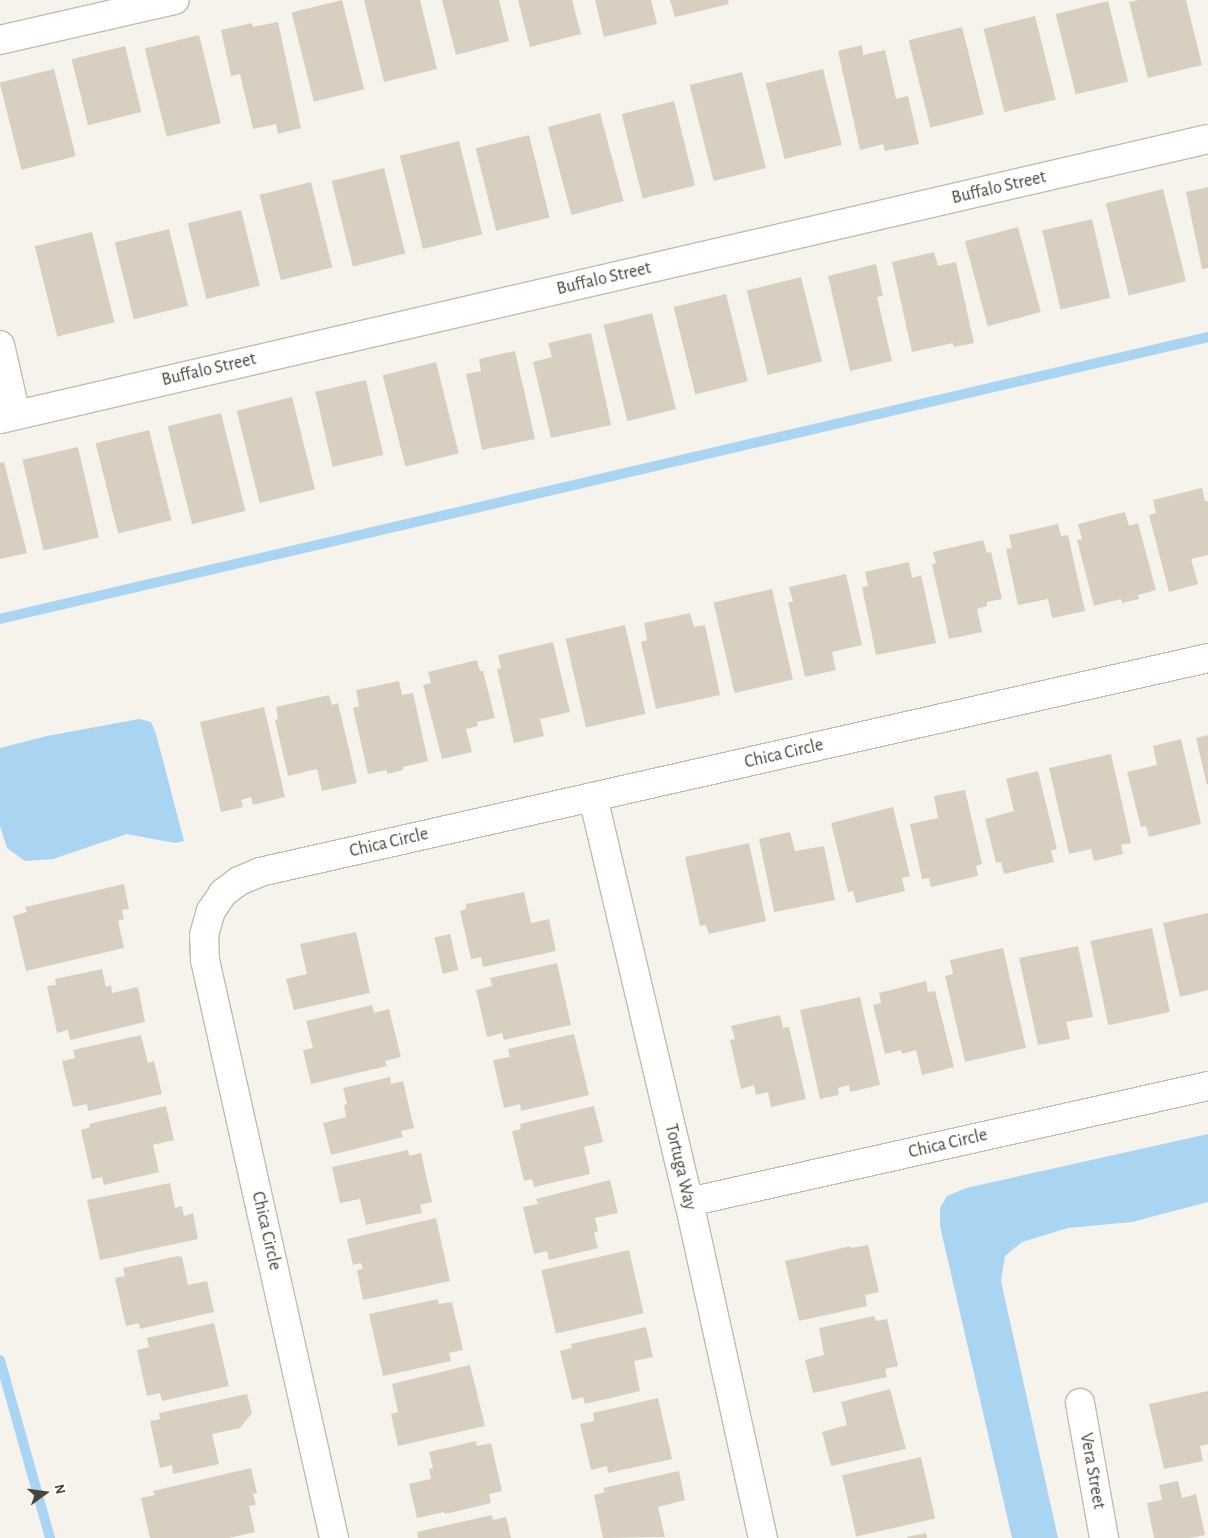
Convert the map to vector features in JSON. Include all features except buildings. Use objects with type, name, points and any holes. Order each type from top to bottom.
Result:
[{"type":"street","points":[[0,40],[174,0]]},
{"type":"street","name":"Buffalo Street","points":[[8,417],[1208,139]]},
{"type":"street","points":[[0,345],[8,417]]},
{"type":"street","name":"Chica Circle","points":[[334,1538],[206,960],[204,935],[211,911],[223,893],[239,881],[260,872],[1208,658]]},
{"type":"street","name":"Tortuga Way","points":[[593,797],[689,1202],[764,1538]]},
{"type":"street","name":"Chica Circle","points":[[689,1202],[1208,1086]]},
{"type":"street","name":"Vera Street","points":[[1080,1403],[1104,1538]]},
{"type":"water","points":[[139,719],[151,722],[156,734],[184,841],[175,843],[127,834],[53,859],[25,861],[7,848],[0,826],[0,748],[47,736]]},
{"type":"water","points":[[1208,1134],[1208,1202],[1132,1222],[1068,1228],[1022,1242],[1005,1256],[1001,1281],[1058,1538],[1012,1538],[940,1226],[940,1208],[947,1196],[966,1188]]},
{"type":"waterway","points":[[0,619],[1208,337]]},
{"type":"waterway","points":[[0,1360],[50,1538]]}]
